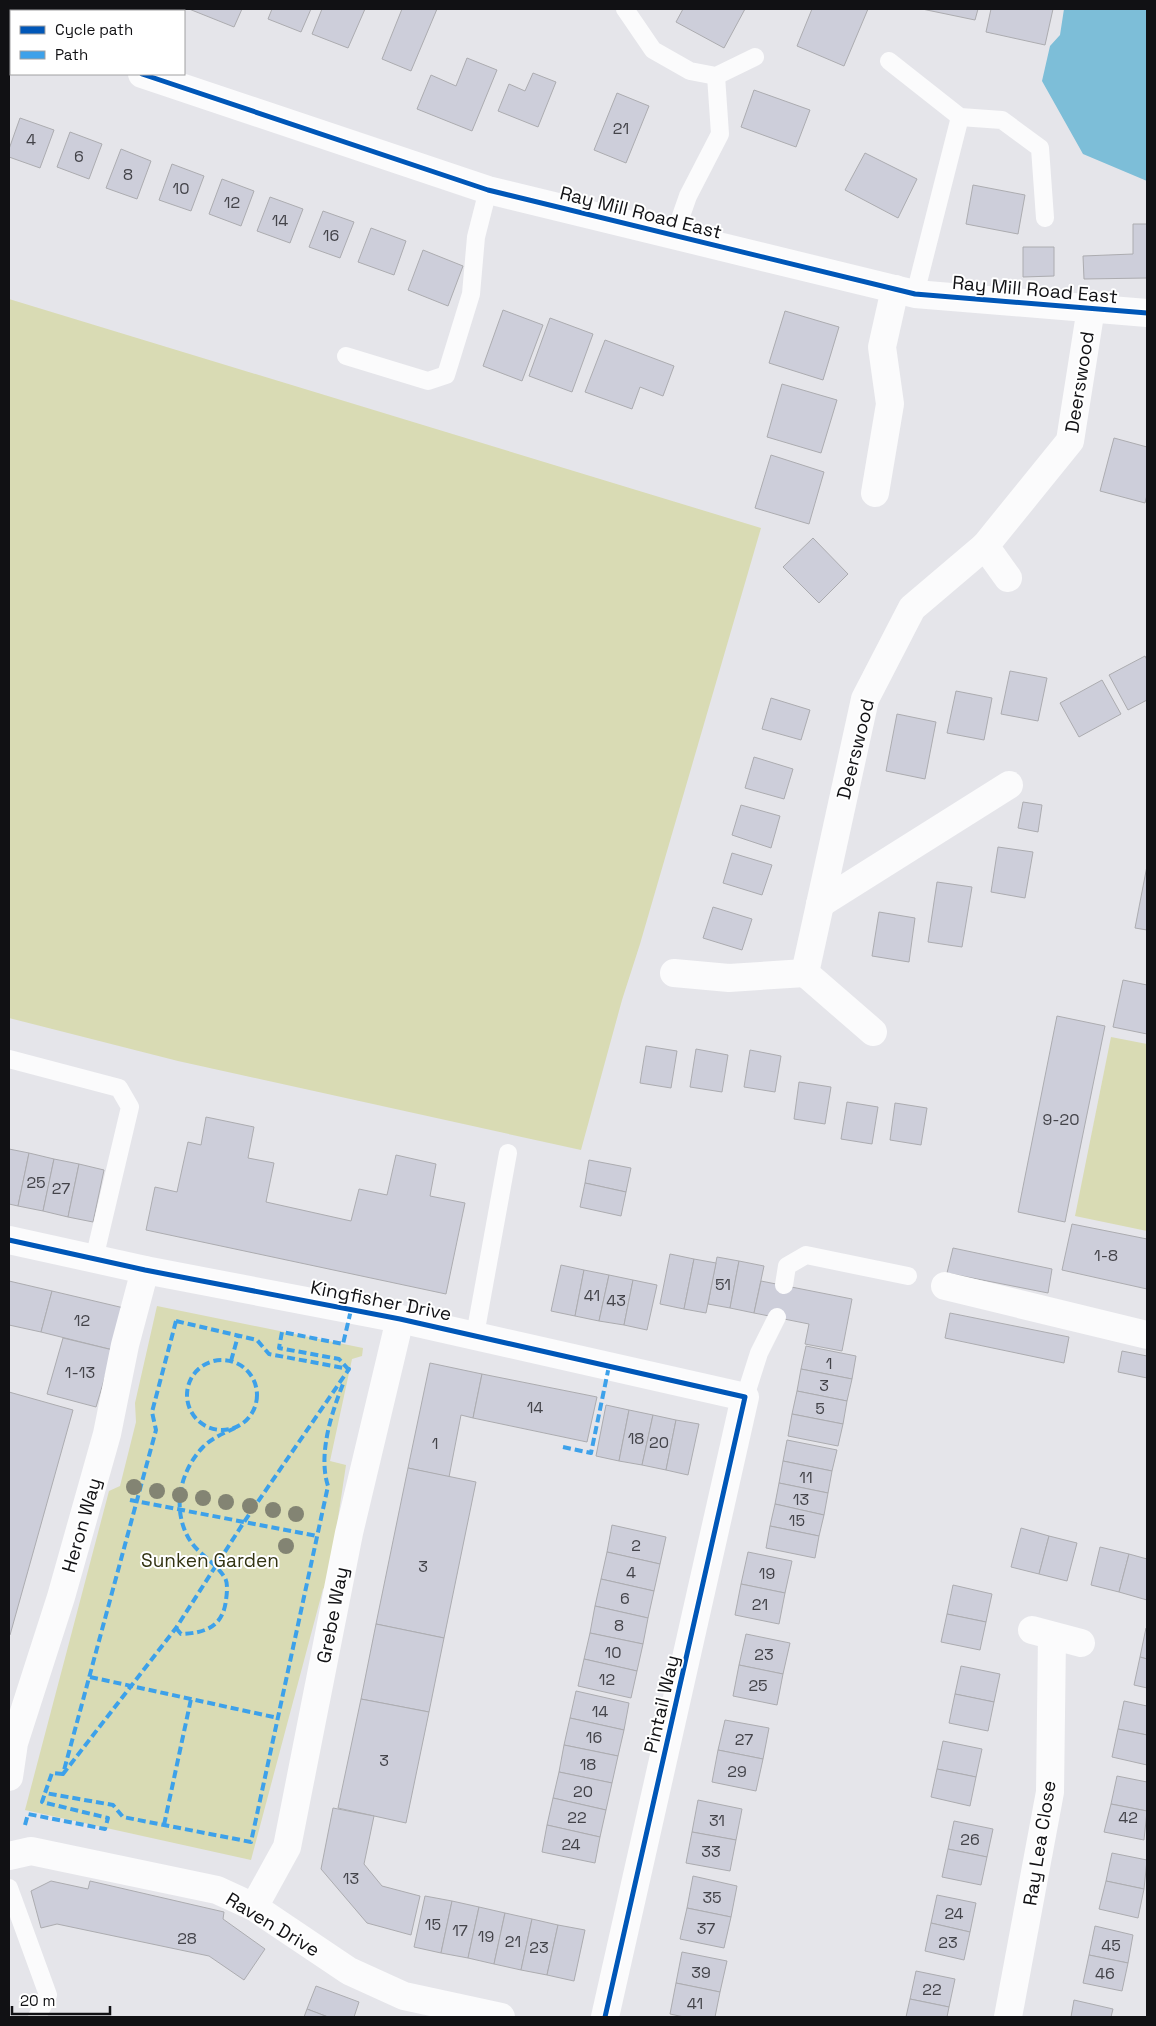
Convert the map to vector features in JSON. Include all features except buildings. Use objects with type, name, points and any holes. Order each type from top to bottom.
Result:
[{"type":"street","name":"Ray Mill Road East","points":[[145,75],[488,190],[905,292],[1147,313]]},
{"type":"street","points":[[876,493],[890,404],[882,348],[905,292]]},
{"type":"street","name":"Deerswood","points":[[805,973],[865,699],[912,608],[986,546],[1070,441],[1092,308]]},
{"type":"street","points":[[986,546],[1008,578]]},
{"type":"street","points":[[820,904],[1010,785]]},
{"type":"street","points":[[674,972],[729,978],[805,973],[873,1032]]},
{"type":"street","name":"Kingfisher Drive","points":[[9,1240],[146,1270],[400,1318],[745,1397]]},
{"type":"street","name":"Heron Way","points":[[9,1777],[14,1743],[61,1597],[108,1434],[125,1345],[146,1270]]},
{"type":"street","points":[[945,1286],[1147,1335]]},
{"type":"street","name":"Grebe Way","points":[[254,1907],[286,1847],[349,1533],[400,1318]]},
{"type":"street","name":"Pintail Way","points":[[605,2017],[745,1397]]},
{"type":"street","name":"Ray Lea Close","points":[[1008,2017],[1050,1792],[1042,1633],[1081,1643]]},
{"type":"street","name":"Raven Drive","points":[[9,1856],[31,1852],[80,1860],[217,1890],[254,1907],[349,1971],[404,1996],[501,2017]]},
{"type":"lane","points":[[625,9],[653,50],[690,71],[716,76],[755,57]]},
{"type":"lane","points":[[889,61],[960,118],[1002,120],[1040,148],[1045,218]]},
{"type":"lane","points":[[674,236],[688,196],[720,134],[716,76]]},
{"type":"lane","points":[[905,292],[960,118]]},
{"type":"lane","points":[[346,356],[428,382],[446,375],[471,294],[476,237],[488,190]]},
{"type":"lane","points":[[9,1059],[119,1088],[130,1107],[94,1259]]},
{"type":"lane","points":[[475,1335],[508,1154]]},
{"type":"lane","points":[[784,1285],[787,1266],[806,1255],[908,1276]]},
{"type":"lane","points":[[745,1397],[759,1353],[777,1317]]},
{"type":"lane","points":[[9,1888],[48,1995],[38,2017]]},
{"type":"green space","points":[[9,299],[761,528],[622,1000],[581,1150],[178,1061],[9,1018]]},
{"type":"green space","points":[[1111,1037],[1147,1044],[1147,1231],[1075,1216]]},
{"type":"green space","name":"Sunken Garden","points":[[157,1306],[363,1348],[362,1356],[352,1359],[330,1461],[346,1465],[328,1585],[323,1589],[251,1860],[25,1810],[109,1491],[120,1486],[136,1422],[135,1403]]},
{"type":"water","points":[[1064,9],[1147,9],[1147,181],[1083,154],[1042,81],[1050,46],[1060,35]]},
{"type":"marked path","points":[[349,1370],[339,1359],[279,1348],[282,1332],[343,1344],[351,1310]]},
{"type":"marked path","points":[[176,1321],[257,1340],[269,1354],[349,1369],[244,1522],[176,1628],[63,1774],[156,1430],[152,1412],[176,1321]]},
{"type":"marked path","points":[[231,1361],[238,1336]]},
{"type":"marked path","points":[[222,1360],[235,1363],[247,1370],[254,1382],[257,1395],[254,1408],[247,1420],[235,1427],[222,1430],[209,1427],[197,1420],[190,1408],[187,1395],[190,1382],[197,1370],[209,1363],[222,1360]]},
{"type":"marked path","points":[[563,1447],[591,1453],[609,1366]]},
{"type":"marked path","points":[[63,1774],[52,1773],[45,1793],[113,1805],[123,1817],[251,1842],[328,1486],[324,1461],[327,1435],[343,1384]]},
{"type":"marked path","points":[[176,1628],[181,1634],[205,1630],[217,1622],[224,1609],[227,1591],[226,1580],[217,1568],[191,1542],[181,1518],[180,1493],[188,1468],[203,1447],[218,1436],[235,1428]]},
{"type":"marked path","points":[[130,1500],[317,1536]]},
{"type":"marked path","points":[[90,1677],[278,1718]]},
{"type":"marked path","points":[[164,1825],[191,1699]]},
{"type":"marked path","points":[[25,1825],[28,1814],[105,1829],[108,1818],[42,1802],[45,1793]]},
{"type":"cycle path","points":[[145,75],[488,190],[915,294],[1147,313]]},
{"type":"cycle path","points":[[9,1240],[145,1270],[400,1319],[745,1397],[605,2017]]}]
